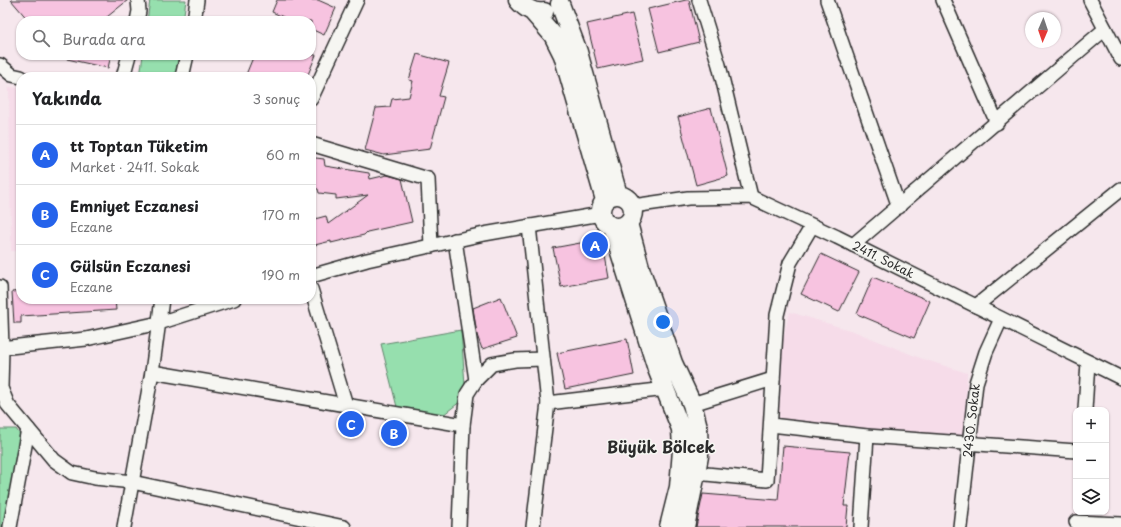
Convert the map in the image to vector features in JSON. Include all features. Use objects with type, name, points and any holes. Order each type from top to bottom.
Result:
[{"type":"main road","points":[[518,0],[525,8],[532,12],[553,35],[563,55],[616,211],[641,271],[672,363],[692,404],[698,427],[699,456],[685,527]]},
{"type":"main road","points":[[532,12],[540,13],[550,11],[562,2],[578,52],[616,211],[657,370],[681,429],[679,487],[670,527]]},
{"type":"street","points":[[138,0],[138,16]]},
{"type":"street","points":[[195,16],[197,0]]},
{"type":"street","points":[[316,88],[357,0]]},
{"type":"street","points":[[699,0],[719,66],[751,197]]},
{"type":"street","points":[[827,0],[899,207]]},
{"type":"street","points":[[943,0],[997,123]]},
{"type":"street","points":[[1090,0],[1121,59]]},
{"type":"street","points":[[853,246],[1105,29]]},
{"type":"street","points":[[124,72],[128,60]]},
{"type":"street","points":[[183,72],[186,60]]},
{"type":"street","points":[[0,65],[12,75],[16,76]]},
{"type":"street","points":[[316,145],[428,179],[431,246]]},
{"type":"street","points":[[976,306],[1121,189]]},
{"type":"street","name":"2411. Sokak","points":[[316,275],[367,260],[455,240],[529,226],[688,198],[751,197],[1121,378]]},
{"type":"street","points":[[529,226],[548,404],[533,527]]},
{"type":"street","points":[[696,474],[766,480],[771,425],[777,315],[790,262],[812,226]]},
{"type":"street","points":[[455,240],[476,380]]},
{"type":"street","points":[[0,287],[0,389],[8,405],[54,460],[72,473],[95,478],[132,482],[344,527]]},
{"type":"street","points":[[124,527],[152,372],[161,304]]},
{"type":"street","points":[[1,348],[86,339],[159,323],[218,304]]},
{"type":"street","points":[[316,304],[346,405]]},
{"type":"street","name":"2430. Sokak","points":[[960,527],[976,383],[986,352],[1001,319]]},
{"type":"street","points":[[459,527],[463,425],[467,394],[476,380],[492,364],[515,360],[543,359]]},
{"type":"street","points":[[1085,407],[1088,362]]},
{"type":"street","points":[[152,372],[463,425]]},
{"type":"street","points":[[692,404],[773,379]]},
{"type":"street","points":[[548,404],[666,389]]},
{"type":"street","points":[[771,425],[867,436],[1073,451]]},
{"type":"street","points":[[10,527],[28,429]]},
{"type":"street","points":[[861,527],[867,436]]},
{"type":"street","points":[[1076,520],[1121,524]]},
{"type":"shaded area","points":[[9,87],[16,88],[16,251],[11,251]]},
{"type":"shaded area","points":[[790,312],[856,332],[920,358],[967,373],[964,436],[785,422],[779,418],[780,349]]},
{"type":"green space","points":[[150,0],[186,0],[184,16],[148,16]]},
{"type":"green space","points":[[142,60],[178,60],[176,72],[141,72]]},
{"type":"green space","points":[[461,330],[465,385],[461,401],[443,415],[397,407],[381,344]]},
{"type":"green space","points":[[0,429],[16,429],[21,436],[3,527],[0,527]]},
{"type":"building","points":[[11,0],[128,0],[108,16],[25,16]]},
{"type":"building","points":[[277,0],[318,0],[336,8],[324,35],[316,31],[316,16],[281,16],[272,12]]},
{"type":"building","points":[[689,0],[699,42],[659,52],[648,9]]},
{"type":"building","points":[[632,14],[643,59],[598,69],[587,24]]},
{"type":"building","points":[[417,54],[449,63],[439,96],[444,97],[430,149],[384,155],[365,150],[376,108],[390,107],[392,99],[409,97],[413,81],[409,80]]},
{"type":"building","points":[[72,60],[110,60],[108,68]]},
{"type":"building","points":[[252,60],[314,60],[309,72],[247,72]]},
{"type":"building","points":[[711,108],[728,176],[696,185],[678,117]]},
{"type":"building","points":[[316,158],[324,159],[325,166],[369,173],[370,179],[387,175],[402,179],[412,222],[367,232],[364,235],[331,243],[331,241],[316,245],[316,219],[326,216],[328,224],[368,195],[336,199],[336,195],[319,193],[318,189],[316,189]]},
{"type":"building","points":[[602,239],[609,278],[561,287],[553,248]]},
{"type":"building","points":[[821,254],[859,272],[839,312],[801,294]]},
{"type":"building","points":[[873,277],[930,301],[914,338],[857,314]]},
{"type":"building","points":[[12,292],[16,292],[16,304],[115,304],[116,310],[21,316],[21,323],[14,323]]},
{"type":"building","points":[[501,297],[517,338],[482,349],[477,335],[473,308]]},
{"type":"building","points":[[627,339],[634,375],[565,389],[557,353]]},
{"type":"building","points":[[783,446],[850,452],[844,506],[848,506],[846,527],[696,527],[703,494],[778,500]]},
{"type":"place","name":"tt Toptan Tüketim","points":[[595,245]]},
{"type":"place","name":"Gülsün Eczanesi","points":[[351,424]]},
{"type":"place","name":"Emniyet Eczanesi","points":[[394,433]]},
{"type":"district","name":"Büyük Bölcek","points":[[661,447]]}]
